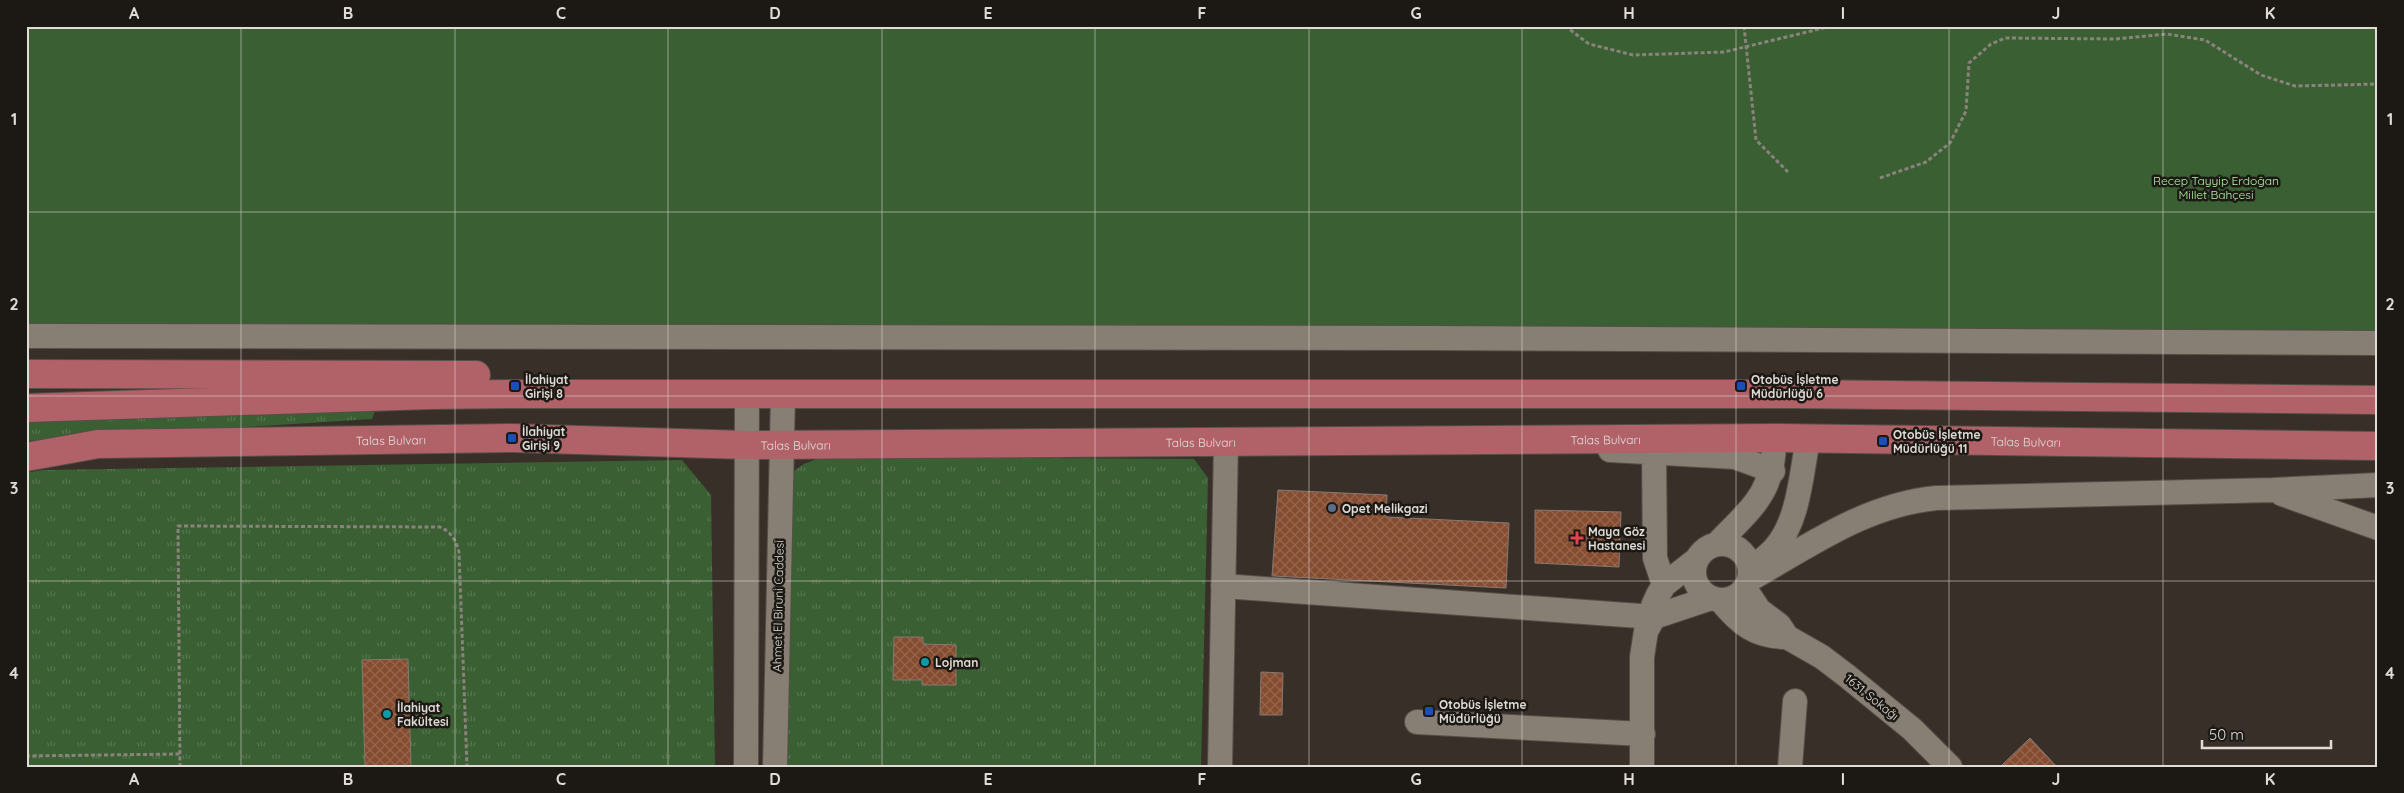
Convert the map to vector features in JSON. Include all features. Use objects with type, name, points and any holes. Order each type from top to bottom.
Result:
[{"type":"main road","points":[[26,374],[1751,376],[2378,381]]},
{"type":"main road","points":[[26,408],[429,395],[1793,394],[2378,400]]},
{"type":"main road","name":"Talas Bulvarı","points":[[26,457],[98,444],[512,438],[746,445],[1774,438],[1808,440],[2378,446]]},
{"type":"street","points":[[26,336],[1427,338],[2378,344]]},
{"type":"street","points":[[746,767],[747,394]]},
{"type":"street","name":"Ahmet El Biruni Caddesi","points":[[775,767],[783,394]]},
{"type":"street","points":[[1642,767],[1643,644],[1646,631],[1654,617],[1653,606],[1664,585],[1696,560],[1701,553],[1717,544],[1759,499],[1773,471],[1774,438]]},
{"type":"street","points":[[1223,586],[1654,617],[1716,599],[1738,595],[1786,532],[1791,518],[1808,440]]},
{"type":"street","points":[[1506,441],[1654,454],[1736,457],[1773,471]]},
{"type":"street","points":[[1220,767],[1226,442]]},
{"type":"street","points":[[1654,454],[1655,558],[1664,585]]},
{"type":"street","points":[[1748,580],[1870,513],[1891,506],[1928,499],[2273,490],[2378,485]]},
{"type":"street","points":[[2273,490],[2378,528]]},
{"type":"street","points":[[1791,518],[1828,535]]},
{"type":"street","points":[[1717,544],[1735,547],[1743,553],[1748,580]]},
{"type":"street","points":[[1696,560],[1694,569],[1698,587],[1716,599]]},
{"type":"street","name":"1631. Sokağı","points":[[1748,580],[1759,610],[1779,625],[1787,637],[1822,657],[1847,676],[1912,729],[1950,767]]},
{"type":"street","name":"1631. Sokağı","points":[[1716,599],[1737,620],[1747,627],[1769,637],[1787,637]]},
{"type":"street","points":[[1790,767],[1795,701]]},
{"type":"street","points":[[1418,722],[1643,734]]},
{"type":"path","points":[[1565,26],[1589,44],[1633,55],[1724,52],[1832,26]]},
{"type":"path","points":[[1744,26],[1756,140],[1788,172]]},
{"type":"path","points":[[1880,178],[1926,162],[1950,143],[1966,111],[1969,63],[1990,44],[2005,38],[2116,39],[2167,34],[2205,40],[2261,75],[2296,86],[2378,84]]},
{"type":"path","points":[[180,767],[178,526],[440,528],[454,538],[460,552],[466,767]]},
{"type":"path","points":[[26,756],[180,754]]},
{"type":"green space","name":"Recep Tayyip Erdoğan Millet Bahçesi","points":[[26,26],[2378,26],[2378,350],[26,341]]},
{"type":"green space","points":[[375,411],[372,419],[26,441],[26,417]]},
{"type":"green space","points":[[822,457],[1194,459],[1208,478],[1201,767],[775,767],[788,475],[804,464]]},
{"type":"green space","points":[[682,460],[711,495],[715,767],[26,767],[26,473],[42,470]]},
{"type":"building","points":[[1278,490],[1387,495],[1386,517],[1509,523],[1506,588],[1272,576]]},
{"type":"building","name":"Maya Göz Hastanesi","points":[[1535,510],[1621,512],[1619,567],[1535,563]]},
{"type":"building","name":"Lojman","points":[[894,637],[923,637],[923,644],[956,645],[956,685],[922,685],[922,680],[893,680]]},
{"type":"building","name":"İlahiyat Fakültesi","points":[[408,659],[411,767],[365,767],[362,660]]},
{"type":"building","points":[[1261,672],[1283,673],[1282,715],[1260,715]]},
{"type":"building","points":[[2030,738],[2057,767],[2000,767]]},
{"type":"place","name":"İlahiyat Girişi 8","points":[[515,386]]},
{"type":"place","name":"Otobüs İşletme Müdürlüğü 6","points":[[1741,386]]},
{"type":"place","name":"İlahiyat Girişi 9","points":[[512,438]]},
{"type":"place","name":"Otobüs İşletme Müdürlüğü 11","points":[[1883,441]]},
{"type":"place","name":"Opet Melikgazi","points":[[1332,508]]},
{"type":"place","name":"Maya Göz Hastanesi","points":[[1577,538]]},
{"type":"place","name":"Lojman","points":[[925,662]]},
{"type":"place","name":"Otobüs İşletme Müdürlüğü","points":[[1429,711]]},
{"type":"place","name":"İlahiyat Fakültesi","points":[[387,714]]}]
